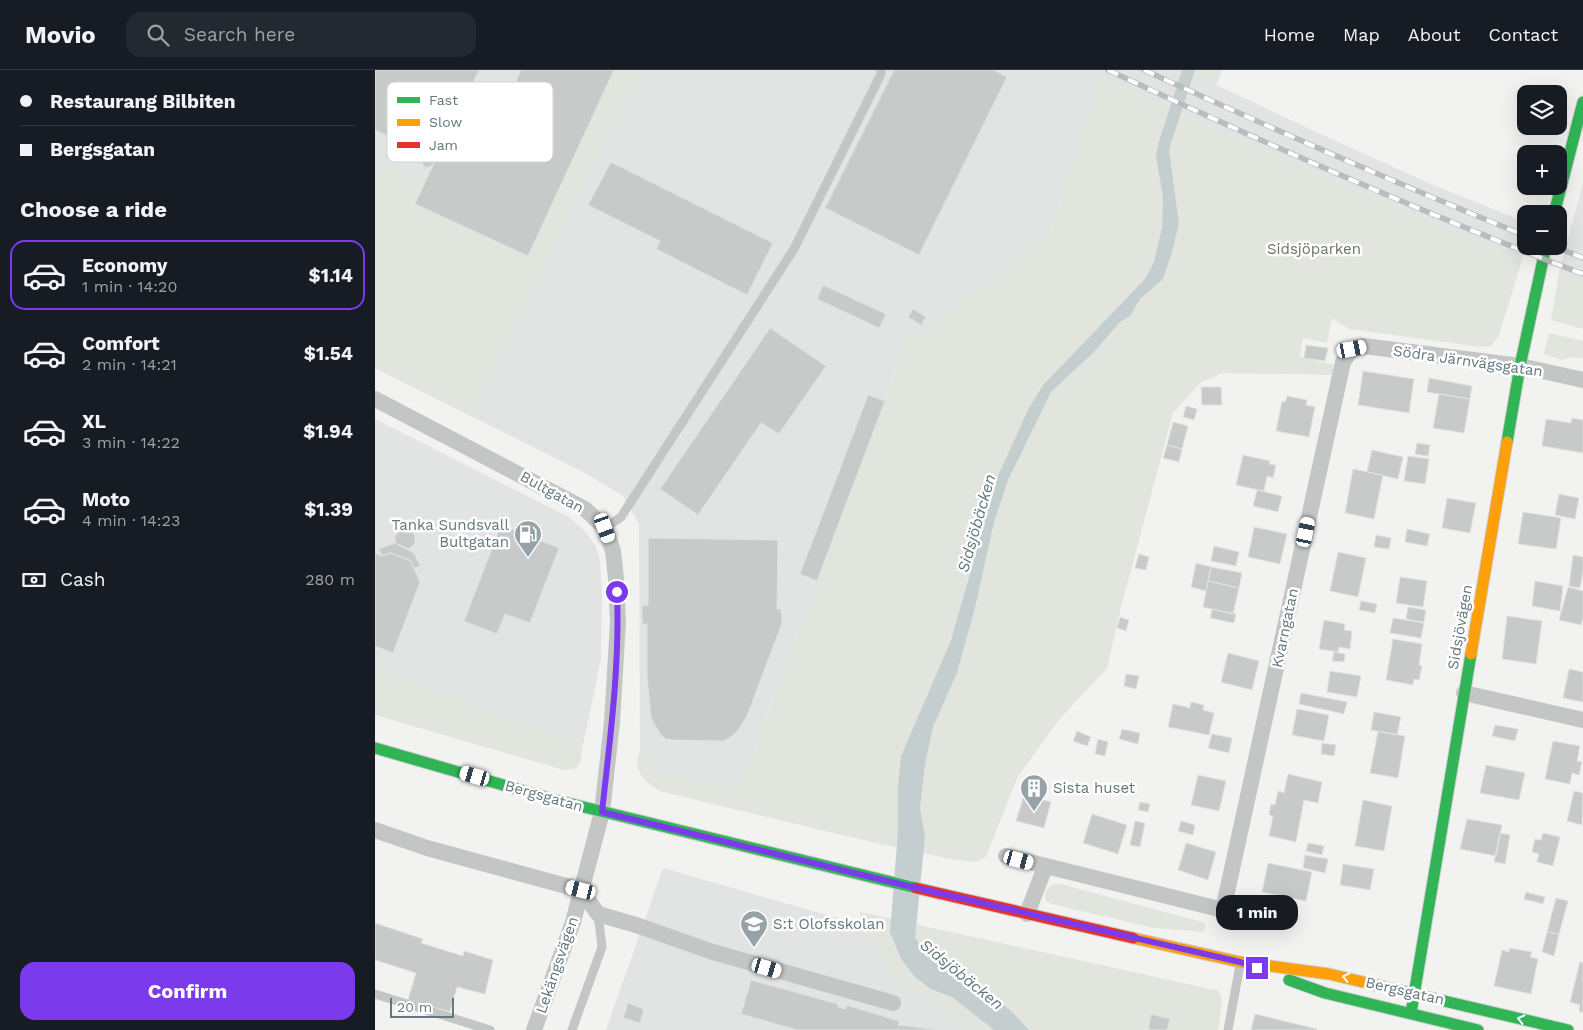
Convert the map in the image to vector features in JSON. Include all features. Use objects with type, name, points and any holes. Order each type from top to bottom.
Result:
[{"type":"main road","points":[[1556,205],[1583,102]]},
{"type":"main road","name":"Sidsjövägen","points":[[1411,1014],[1521,366],[1544,255]]},
{"type":"main road","name":"Bergsgatan","points":[[375,748],[602,812],[1027,914],[1240,962],[1329,974],[1568,1030]]},
{"type":"main road","name":"Bergsgatan","points":[[1240,962],[1325,993],[1478,1030]]},
{"type":"main road","points":[[1486,1030],[1490,1011]]},
{"type":"street","name":"Södra Järnvägsgatan","points":[[1352,349],[1365,346],[1521,366],[1583,380]]},
{"type":"street","name":"Kvarngatan","points":[[1045,867],[1223,910],[1343,362],[1352,349]]},
{"type":"street","name":"Bultgatan","points":[[375,399],[585,509],[605,528],[613,551],[618,622],[612,722],[602,812]]},
{"type":"street","points":[[1464,693],[1583,720]]},
{"type":"street","name":"Lekängsvägen","points":[[534,1030],[573,922],[602,812]]},
{"type":"street","points":[[375,830],[436,850],[581,890],[598,914],[713,952],[893,1003]]},
{"type":"street","points":[[1007,856],[1045,867],[1027,914]]},
{"type":"lane","points":[[605,528],[621,517],[794,249],[881,74],[881,70]]},
{"type":"lane","points":[[572,1030],[602,947],[598,914]]},
{"type":"lane","points":[[1229,1030],[1240,962]]},
{"type":"lane","points":[[375,994],[490,1030]]},
{"type":"shaded area","points":[[375,70],[1185,70],[1433,185],[1517,218],[1517,255],[1523,255],[1522,260],[1352,188],[1101,77],[1050,232],[921,334],[911,327],[806,616],[797,631],[743,782],[733,788],[657,774],[650,753],[640,751],[639,524],[623,496],[583,472],[375,368]]},
{"type":"shaded area","points":[[1182,70],[1195,70],[1169,149],[1179,224],[1163,279],[1140,299],[1131,315],[1120,322],[1094,352],[1051,392],[1008,480],[994,523],[975,608],[957,673],[933,727],[925,765],[920,808],[925,837],[915,938],[931,959],[954,974],[979,986],[1011,1011],[1029,1030],[994,1030],[952,997],[931,989],[915,977],[901,959],[890,932],[898,831],[898,786],[901,756],[951,640],[997,478],[1028,410],[1043,385],[1145,279],[1154,262],[1162,227],[1163,197],[1156,157],[1158,145]]},
{"type":"shaded area","points":[[1583,182],[1583,282],[1559,273],[1564,255],[1567,255],[1567,243]]},
{"type":"shaded area","points":[[375,419],[569,517],[584,530],[596,546],[600,561],[602,599],[601,659],[583,744],[384,673],[388,662],[375,656]]},
{"type":"shaded area","name":"S:t Olofsskolan","points":[[663,868],[861,925],[887,971],[952,1015],[964,1030],[606,1030]]},
{"type":"green space","points":[[614,70],[640,70],[472,416],[375,368],[375,163],[418,181],[425,168],[433,165],[528,256]]},
{"type":"green space","points":[[1185,70],[1222,70],[1216,85]]},
{"type":"green space","name":"Sidsjöparken","points":[[1101,77],[1352,188],[1522,260],[1499,335],[1491,346],[1481,347],[1349,329],[1332,318],[1327,343],[1303,338],[1300,357],[1334,365],[1332,375],[1222,373],[1200,383],[1173,413],[1121,607],[1107,668],[1058,721],[1017,778],[986,857],[974,862],[951,859],[871,842],[663,792],[654,787],[643,777],[638,768],[637,762],[640,751],[650,753],[657,774],[733,788],[743,782],[797,631],[806,616],[911,327],[921,334],[1050,232]],"holes":[[[1169,149],[1179,224],[1163,278],[1140,299],[1131,315],[1120,322],[1094,352],[1051,392],[1008,480],[994,523],[975,608],[957,673],[933,727],[925,765],[920,808],[899,831],[898,786],[901,756],[951,640],[984,522],[1043,385],[1145,279],[1154,262],[1162,227],[1163,197],[1156,157]]]},
{"type":"green space","points":[[1559,273],[1583,282],[1583,329],[1551,320]]},
{"type":"green space","points":[[1549,333],[1583,341],[1583,359],[1573,357],[1562,360],[1544,354]]},
{"type":"green space","points":[[375,656],[388,662],[385,673],[583,744],[580,763],[575,769],[564,770],[375,715]]},
{"type":"green space","points":[[1053,884],[1060,884],[1206,923],[1204,932],[1154,928],[1052,904],[1046,901],[1045,893]]},
{"type":"green space","points":[[860,912],[1219,991],[1222,1001],[1218,1030],[964,1030],[952,1015],[887,971],[861,925]]},
{"type":"building","points":[[375,70],[479,70],[473,82],[387,82],[387,136],[375,130]]},
{"type":"building","points":[[521,70],[614,70],[528,256],[415,204],[435,162],[553,162],[553,82],[515,82]]},
{"type":"building","points":[[894,70],[994,70],[1007,77],[919,255],[825,208]]},
{"type":"building","points":[[422,162],[434,162],[433,165],[425,168]]},
{"type":"building","points":[[611,162],[773,243],[747,295],[656,249],[660,241],[588,205]]},
{"type":"building","points":[[823,285],[886,314],[879,328],[817,299]]},
{"type":"building","points":[[913,309],[926,317],[921,325],[908,317]]},
{"type":"building","points":[[770,328],[826,366],[779,434],[761,423],[698,515],[660,489]]},
{"type":"building","points":[[1306,345],[1328,348],[1325,361],[1304,358]]},
{"type":"building","points":[[1363,371],[1414,379],[1409,413],[1358,405]]},
{"type":"building","points":[[1429,378],[1472,386],[1470,399],[1427,392]]},
{"type":"building","points":[[1201,387],[1221,387],[1222,405],[1202,405]]},
{"type":"building","points":[[1439,394],[1470,399],[1464,433],[1433,428]]},
{"type":"building","points":[[868,395],[885,401],[817,581],[800,574]]},
{"type":"building","points":[[1287,396],[1307,400],[1306,405],[1315,407],[1309,437],[1276,431],[1282,401],[1285,402]]},
{"type":"building","points":[[1186,406],[1197,409],[1194,420],[1183,417]]},
{"type":"building","points":[[1572,418],[1583,420],[1583,453],[1542,446],[1546,419],[1571,423]]},
{"type":"building","points":[[1173,422],[1188,426],[1182,449],[1167,445]]},
{"type":"building","points":[[1417,443],[1430,445],[1428,456],[1415,454]]},
{"type":"building","points":[[1167,445],[1182,449],[1179,462],[1163,458]]},
{"type":"building","points":[[1372,450],[1403,457],[1398,479],[1367,472]]},
{"type":"building","points":[[1243,455],[1270,461],[1269,464],[1276,465],[1273,478],[1267,476],[1264,491],[1236,485]]},
{"type":"building","points":[[1408,456],[1429,459],[1425,484],[1404,481]]},
{"type":"building","points":[[1353,469],[1383,475],[1374,519],[1345,513]]},
{"type":"building","points":[[1257,490],[1282,496],[1278,512],[1253,506]]},
{"type":"building","points":[[1559,494],[1579,498],[1575,519],[1555,515]]},
{"type":"building","points":[[1447,498],[1476,503],[1470,533],[1442,528]]},
{"type":"building","points":[[1523,512],[1561,518],[1556,549],[1518,544]]},
{"type":"building","points":[[501,525],[559,548],[530,623],[505,614],[497,634],[464,621]]},
{"type":"building","points":[[1254,527],[1287,534],[1280,564],[1248,557]]},
{"type":"building","points":[[401,529],[410,529],[415,536],[415,543],[409,549],[395,543],[395,536]]},
{"type":"building","points":[[1407,529],[1430,534],[1427,546],[1405,542]]},
{"type":"building","points":[[1376,535],[1391,538],[1389,549],[1374,547]]},
{"type":"building","points":[[648,538],[778,540],[777,609],[781,609],[782,623],[747,716],[738,730],[724,741],[666,739],[661,735],[651,718],[647,676],[647,624],[642,624],[642,606],[648,605]]},
{"type":"building","points":[[395,543],[414,553],[420,566],[414,568],[411,561],[391,553],[382,556],[379,549]]},
{"type":"building","points":[[1214,546],[1239,552],[1236,566],[1211,561]]},
{"type":"building","points":[[1338,552],[1366,558],[1358,597],[1330,591]]},
{"type":"building","points":[[375,553],[382,556],[391,553],[411,561],[420,582],[393,653],[375,646]]},
{"type":"building","points":[[1139,554],[1149,557],[1146,570],[1135,568]]},
{"type":"building","points":[[1573,555],[1583,557],[1583,573],[1580,588],[1569,586]]},
{"type":"building","points":[[1196,563],[1211,567],[1206,591],[1191,587]]},
{"type":"building","points":[[1211,567],[1242,573],[1239,588],[1208,581]]},
{"type":"building","points":[[1400,577],[1427,581],[1423,607],[1396,603]]},
{"type":"building","points":[[1208,581],[1239,588],[1233,614],[1203,607]]},
{"type":"building","points":[[1535,581],[1563,586],[1560,611],[1532,606]]},
{"type":"building","points":[[1568,587],[1583,591],[1583,618],[1581,625],[1559,620]]},
{"type":"building","points":[[1361,601],[1377,604],[1375,613],[1359,610]]},
{"type":"building","points":[[1408,607],[1426,610],[1424,622],[1406,619]]},
{"type":"building","points":[[1212,609],[1236,614],[1234,623],[1210,618]]},
{"type":"building","points":[[1507,616],[1542,621],[1536,664],[1502,659]]},
{"type":"building","points":[[1120,617],[1129,620],[1126,631],[1117,628]]},
{"type":"building","points":[[1393,618],[1424,623],[1421,638],[1390,633]]},
{"type":"building","points":[[1324,620],[1345,624],[1344,630],[1352,631],[1350,649],[1339,647],[1338,652],[1319,649]]},
{"type":"building","points":[[1393,639],[1422,644],[1419,665],[1422,666],[1419,680],[1414,679],[1413,685],[1386,680]]},
{"type":"building","points":[[1334,652],[1345,654],[1344,662],[1332,661]]},
{"type":"building","points":[[1228,653],[1259,661],[1252,690],[1221,682]]},
{"type":"building","points":[[1569,669],[1583,672],[1583,702],[1563,698]]},
{"type":"building","points":[[1330,671],[1361,676],[1357,697],[1327,692]]},
{"type":"building","points":[[1126,674],[1139,676],[1136,689],[1124,686]]},
{"type":"building","points":[[1301,693],[1347,702],[1344,714],[1299,704]]},
{"type":"building","points":[[1191,702],[1204,705],[1203,710],[1214,713],[1209,735],[1168,727],[1173,704],[1190,708]]},
{"type":"building","points":[[1297,709],[1329,715],[1324,741],[1292,735]]},
{"type":"building","points":[[1374,712],[1401,717],[1397,735],[1371,730]]},
{"type":"building","points":[[1495,725],[1518,729],[1515,741],[1492,736]]},
{"type":"building","points":[[1122,729],[1140,733],[1138,744],[1119,739]]},
{"type":"building","points":[[1077,731],[1091,737],[1087,746],[1073,741]]},
{"type":"building","points":[[1378,731],[1405,736],[1398,778],[1370,773]]},
{"type":"building","points":[[1212,734],[1232,738],[1229,753],[1208,748]]},
{"type":"building","points":[[1098,739],[1108,742],[1105,756],[1095,754]]},
{"type":"building","points":[[1553,741],[1580,746],[1577,761],[1582,762],[1579,775],[1572,773],[1570,784],[1545,779]]},
{"type":"building","points":[[1322,743],[1336,745],[1334,756],[1321,754]]},
{"type":"building","points":[[1486,765],[1525,773],[1519,800],[1480,793]]},
{"type":"building","points":[[1288,774],[1322,782],[1318,803],[1304,800],[1296,842],[1269,836],[1273,816],[1269,815],[1271,804],[1275,805],[1278,791],[1284,793]]},
{"type":"building","points":[[1198,775],[1226,781],[1219,811],[1191,805]]},
{"type":"building","points":[[1574,791],[1583,793],[1582,825],[1567,821]]},
{"type":"building","name":"Sista huset","points":[[1024,795],[1051,802],[1044,828],[1016,821]]},
{"type":"building","points":[[1363,800],[1392,806],[1384,851],[1355,846]]},
{"type":"building","points":[[1140,802],[1150,804],[1148,812],[1138,810]]},
{"type":"building","points":[[1092,814],[1127,825],[1118,854],[1083,843]]},
{"type":"building","points":[[1467,819],[1502,825],[1496,856],[1460,849]]},
{"type":"building","points":[[1135,821],[1145,823],[1140,847],[1130,845]]},
{"type":"building","points":[[1181,821],[1195,825],[1193,835],[1178,831]]},
{"type":"building","points":[[1500,833],[1510,835],[1505,864],[1494,862]]},
{"type":"building","points":[[1543,833],[1560,837],[1553,866],[1537,862],[1539,854],[1532,852],[1535,839],[1541,840]]},
{"type":"building","points":[[1186,843],[1216,852],[1208,880],[1178,870]]},
{"type":"building","points":[[1308,843],[1324,846],[1322,855],[1306,851]]},
{"type":"building","points":[[1305,855],[1328,859],[1325,873],[1303,868]]},
{"type":"building","points":[[1268,863],[1312,872],[1306,901],[1262,892]]},
{"type":"building","points":[[1343,864],[1374,869],[1370,890],[1340,885]]},
{"type":"building","points":[[1526,892],[1545,897],[1543,904],[1524,899]]},
{"type":"building","points":[[1556,898],[1568,901],[1559,934],[1547,932]]},
{"type":"building","points":[[375,923],[423,939],[421,943],[463,956],[464,951],[493,960],[485,994],[457,987],[450,1012],[408,1000],[416,973],[375,960]]},
{"type":"building","points":[[1547,932],[1559,934],[1554,956],[1542,952]]},
{"type":"building","points":[[1510,948],[1532,952],[1530,957],[1538,959],[1531,994],[1494,986],[1502,950],[1509,952]]},
{"type":"building","points":[[1580,962],[1583,963],[1583,1013],[1580,1012],[1580,1005],[1570,1002]]},
{"type":"building","points":[[751,980],[838,1004],[838,1007],[846,1009],[846,1005],[899,1021],[898,1025],[940,1030],[797,1030],[741,1014]]},
{"type":"building","points":[[628,1003],[644,1009],[640,1023],[623,1018]]},
{"type":"building","points":[[1151,1014],[1170,1019],[1167,1030],[1148,1030]]},
{"type":"building","points":[[1255,1014],[1317,1029],[1317,1030],[1251,1030]]},
{"type":"railway","points":[[1108,70],[1344,177],[1463,227],[1583,274]]},
{"type":"railway","points":[[1144,70],[1334,155],[1517,232]]},
{"type":"railway","points":[[1567,252],[1583,258]]},
{"type":"traffic: fast","points":[[1556,205],[1583,102]]},
{"type":"traffic: fast","points":[[1507,442],[1520,366],[1544,255]]},
{"type":"traffic: fast","points":[[1411,1013],[1471,654]]},
{"type":"traffic: fast","points":[[375,748],[555,800],[916,888]]},
{"type":"traffic: fast","points":[[1289,980],[1325,993],[1478,1030]]},
{"type":"traffic: fast","points":[[1380,986],[1568,1030]]},
{"type":"traffic: slow","points":[[1471,654],[1507,442]]},
{"type":"traffic: slow","points":[[1133,938],[1240,962],[1329,974],[1380,986]]},
{"type":"traffic: jam","points":[[916,888],[1133,938]]},
{"type":"place","name":"Tanka Sundsvall Bultgatan","points":[[528,558]]},
{"type":"place","name":"Sista huset","points":[[1034,812]]},
{"type":"place","name":"S:t Olofsskolan","points":[[754,948]]},
{"type":"route","points":[[617,592],[618,622],[612,722],[602,812],[1027,914],[1240,962],[1257,968]]},
{"type":"water label","name":"Sidsjöbäcken","points":[[976,523]]},
{"type":"water label","name":"Sidsjöbäcken","points":[[962,974]]}]
